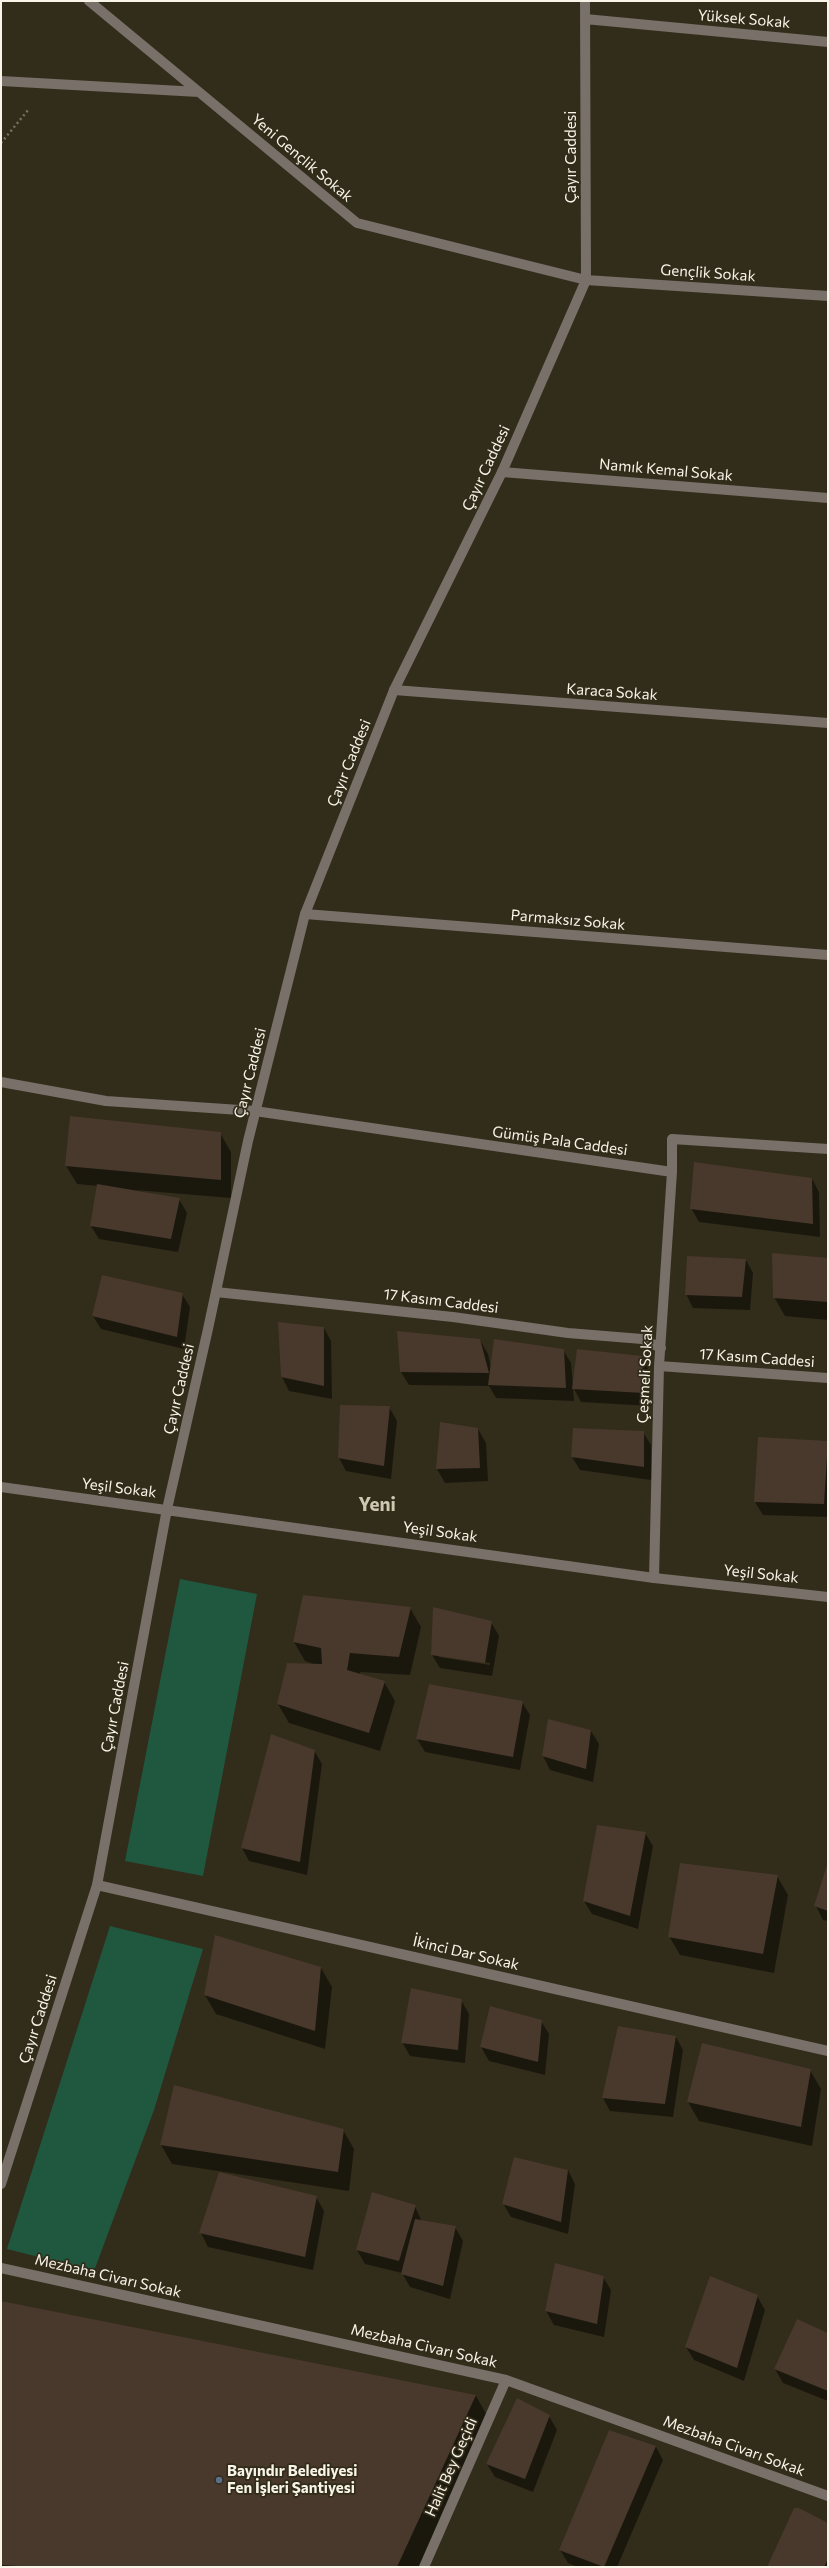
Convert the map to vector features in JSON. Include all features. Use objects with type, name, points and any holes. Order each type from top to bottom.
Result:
[{"type":"street","name":"Yeni Gençlik Sokak","points":[[89,1],[357,223],[586,280]]},
{"type":"street","name":"Çayır Caddesi","points":[[1,2184],[97,1885],[167,1509],[255,1111],[305,914],[394,690],[502,472],[586,280],[586,1]]},
{"type":"street","name":"Yüksek Sokak","points":[[586,19],[828,42]]},
{"type":"street","points":[[1,81],[48,85],[199,92]]},
{"type":"street","name":"Gençlik Sokak","points":[[586,280],[828,296]]},
{"type":"street","name":"Namık Kemal Sokak","points":[[502,472],[828,498]]},
{"type":"street","name":"Karaca Sokak","points":[[394,690],[828,723]]},
{"type":"street","name":"Parmaksız Sokak","points":[[305,914],[828,955]]},
{"type":"street","name":"Gümüş Pala Caddesi","points":[[1,1082],[106,1101],[255,1111],[672,1172]]},
{"type":"street","points":[[672,1172],[672,1139],[828,1149]]},
{"type":"street","name":"Çeşmeli Sokak","points":[[654,1578],[659,1366],[672,1172]]},
{"type":"street","name":"17 Kasım Caddesi","points":[[216,1292],[453,1317],[568,1333],[642,1339],[661,1348]]},
{"type":"street","name":"17 Kasım Caddesi","points":[[659,1366],[828,1378]]},
{"type":"street","name":"Yeşil Sokak","points":[[1,1488],[167,1509],[654,1578],[828,1597]]},
{"type":"street","name":"İkinci Dar Sokak","points":[[97,1885],[828,2051]]},
{"type":"street","name":"Mezbaha Civarı Sokak","points":[[1,2268],[506,2380],[828,2496]]},
{"type":"street","name":"Halit Bey Geçidi","points":[[424,2567],[506,2380]]},
{"type":"path","points":[[1,143],[48,85]]},
{"type":"green space","points":[[180,1579],[257,1594],[203,1876],[125,1861]]},
{"type":"green space","points":[[110,1926],[203,1949],[154,2110],[94,2271],[7,2249]]},
{"type":"building","points":[[70,1116],[221,1132],[221,1180],[65,1166]]},
{"type":"building","points":[[694,1162],[812,1178],[813,1224],[690,1209]]},
{"type":"building","points":[[97,1184],[180,1198],[171,1239],[90,1226]]},
{"type":"building","points":[[772,1253],[828,1258],[828,1302],[773,1298]]},
{"type":"building","points":[[687,1256],[746,1259],[742,1297],[685,1295]]},
{"type":"building","points":[[102,1275],[183,1293],[177,1337],[92,1316]]},
{"type":"building","points":[[278,1322],[324,1327],[324,1386],[281,1377]]},
{"type":"building","points":[[397,1331],[480,1339],[489,1373],[400,1372]]},
{"type":"building","points":[[494,1339],[564,1349],[566,1388],[488,1385]]},
{"type":"building","points":[[577,1349],[642,1356],[644,1393],[572,1389]]},
{"type":"building","points":[[340,1405],[390,1406],[384,1466],[338,1458]]},
{"type":"building","points":[[440,1422],[478,1428],[480,1468],[436,1469]]},
{"type":"building","points":[[573,1428],[644,1431],[644,1467],[571,1457]]},
{"type":"building","points":[[758,1437],[828,1441],[824,1504],[754,1502]]},
{"type":"building","points":[[303,1595],[411,1607],[399,1657],[350,1653],[347,1670],[385,1681],[369,1733],[277,1704],[287,1663],[322,1664],[321,1648],[293,1642]]},
{"type":"building","points":[[433,1607],[492,1621],[485,1663],[431,1655]]},
{"type":"building","points":[[429,1684],[523,1701],[513,1757],[416,1739]]},
{"type":"building","points":[[548,1719],[591,1730],[586,1769],[542,1756]]},
{"type":"building","points":[[271,1734],[315,1750],[300,1862],[241,1848]]},
{"type":"building","points":[[597,1825],[646,1832],[630,1916],[583,1901]]},
{"type":"building","points":[[828,1862],[828,1911],[814,1906]]},
{"type":"building","points":[[680,1863],[778,1875],[763,1954],[668,1937]]},
{"type":"building","points":[[215,1935],[321,1967],[315,2031],[204,1995]]},
{"type":"building","points":[[411,1988],[462,1999],[458,2050],[401,2043]]},
{"type":"building","points":[[490,2006],[542,2020],[538,2062],[480,2047]]},
{"type":"building","points":[[618,2026],[676,2036],[665,2104],[602,2098]]},
{"type":"building","points":[[702,2043],[811,2069],[801,2127],[687,2102]]},
{"type":"building","points":[[174,2085],[344,2129],[338,2172],[160,2145]]},
{"type":"building","points":[[514,2157],[568,2170],[561,2222],[502,2204]]},
{"type":"building","points":[[219,2172],[317,2196],[305,2257],[199,2233]]},
{"type":"building","points":[[372,2192],[416,2205],[399,2261],[356,2250]]},
{"type":"building","points":[[415,2219],[456,2226],[443,2286],[401,2274]]},
{"type":"building","points":[[555,2263],[604,2276],[597,2324],[545,2311]]},
{"type":"building","points":[[710,2276],[758,2295],[737,2368],[685,2347]]},
{"type":"building","name":"Bayındır Belediyesi Fen İşleri Şantiyesi","points":[[1,2301],[476,2395],[397,2567],[35,2567],[1,2565]]},
{"type":"building","points":[[797,2319],[828,2333],[828,2391],[774,2369]]},
{"type":"building","points":[[517,2398],[550,2415],[525,2479],[486,2464]]},
{"type":"building","points":[[609,2430],[656,2446],[604,2567],[559,2550]]},
{"type":"building","points":[[794,2508],[799,2508],[828,2523],[828,2559],[824,2567],[767,2567]]},
{"type":"place","name":"Bayındır Belediyesi Fen İşleri Şantiyesi","points":[[219,2480]]},
{"type":"district","name":"Yeni","points":[[377,1505]]}]
